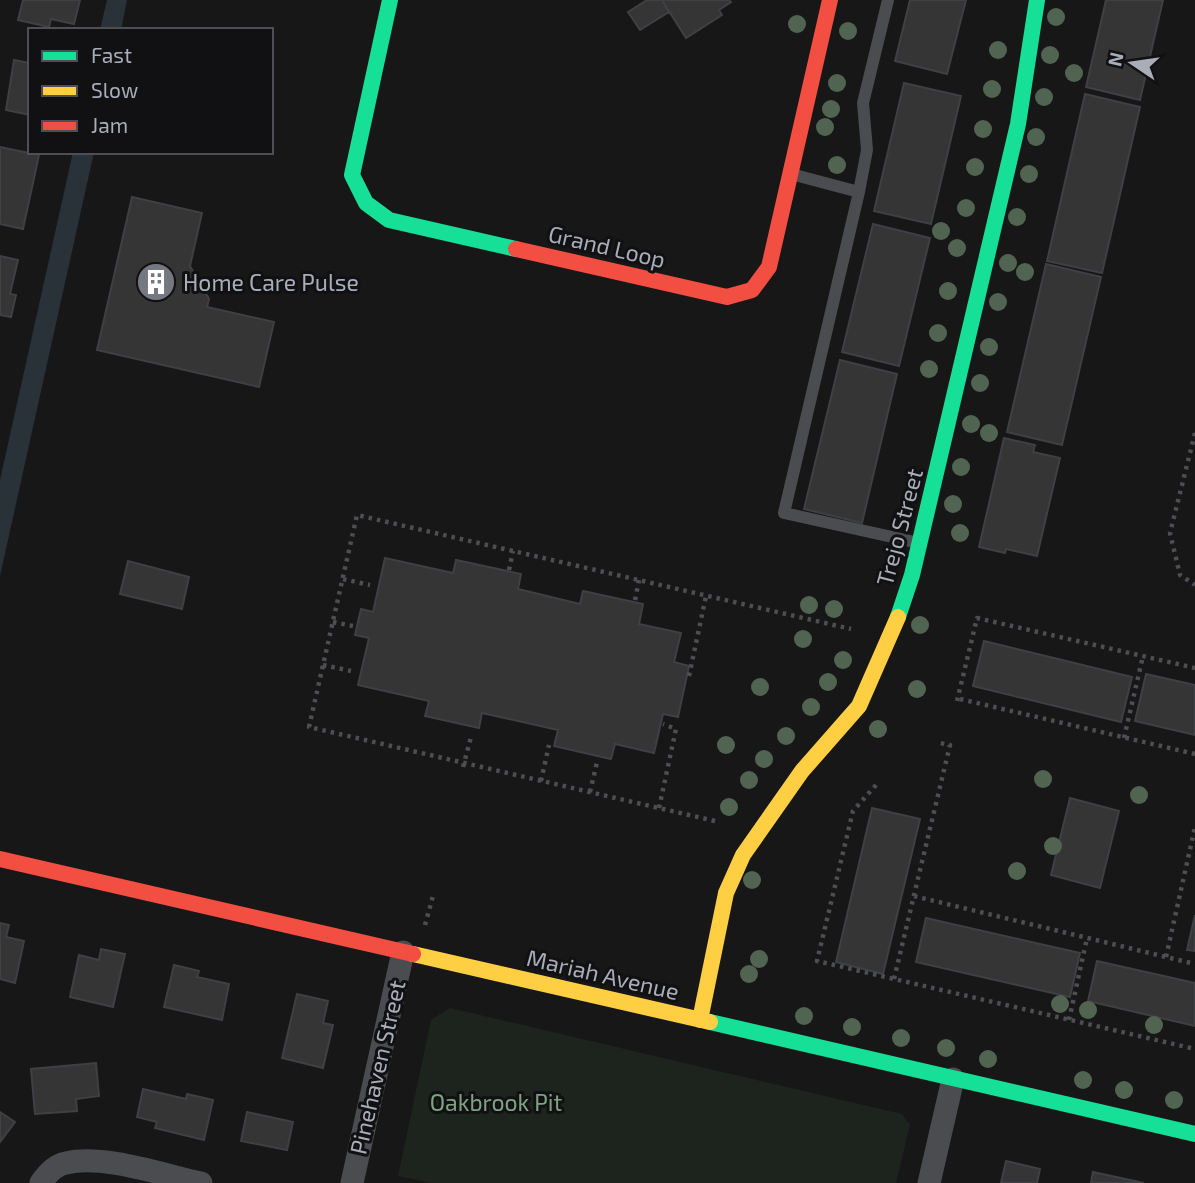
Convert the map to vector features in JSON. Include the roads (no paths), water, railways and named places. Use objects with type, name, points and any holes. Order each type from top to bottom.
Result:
[{"type":"street","name":"Grand Loop","points":[[390,0],[352,175],[366,203],[389,220],[727,297],[752,290],[769,267],[830,0]]},
{"type":"street","name":"Trejo Street","points":[[699,1020],[726,893],[740,863],[802,771],[859,706],[892,636],[920,543],[1018,124],[1037,0]]},
{"type":"street","name":"Mariah Avenue","points":[[0,859],[1195,1134]]},
{"type":"street","name":"Pinehaven Street","points":[[352,1183],[403,952]]},
{"type":"street","points":[[929,1183],[953,1079]]},
{"type":"street","points":[[41,1183],[48,1173],[64,1163],[92,1161],[201,1183]]},
{"type":"lane","points":[[888,0],[863,103],[867,150],[859,192],[783,513],[920,543]]},
{"type":"lane","points":[[790,174],[859,192]]},
{"type":"place","name":"Home Care Pulse","points":[[156,282]]},
{"type":"park label","name":"Oakbrook Pit","points":[[496,1102]]}]
